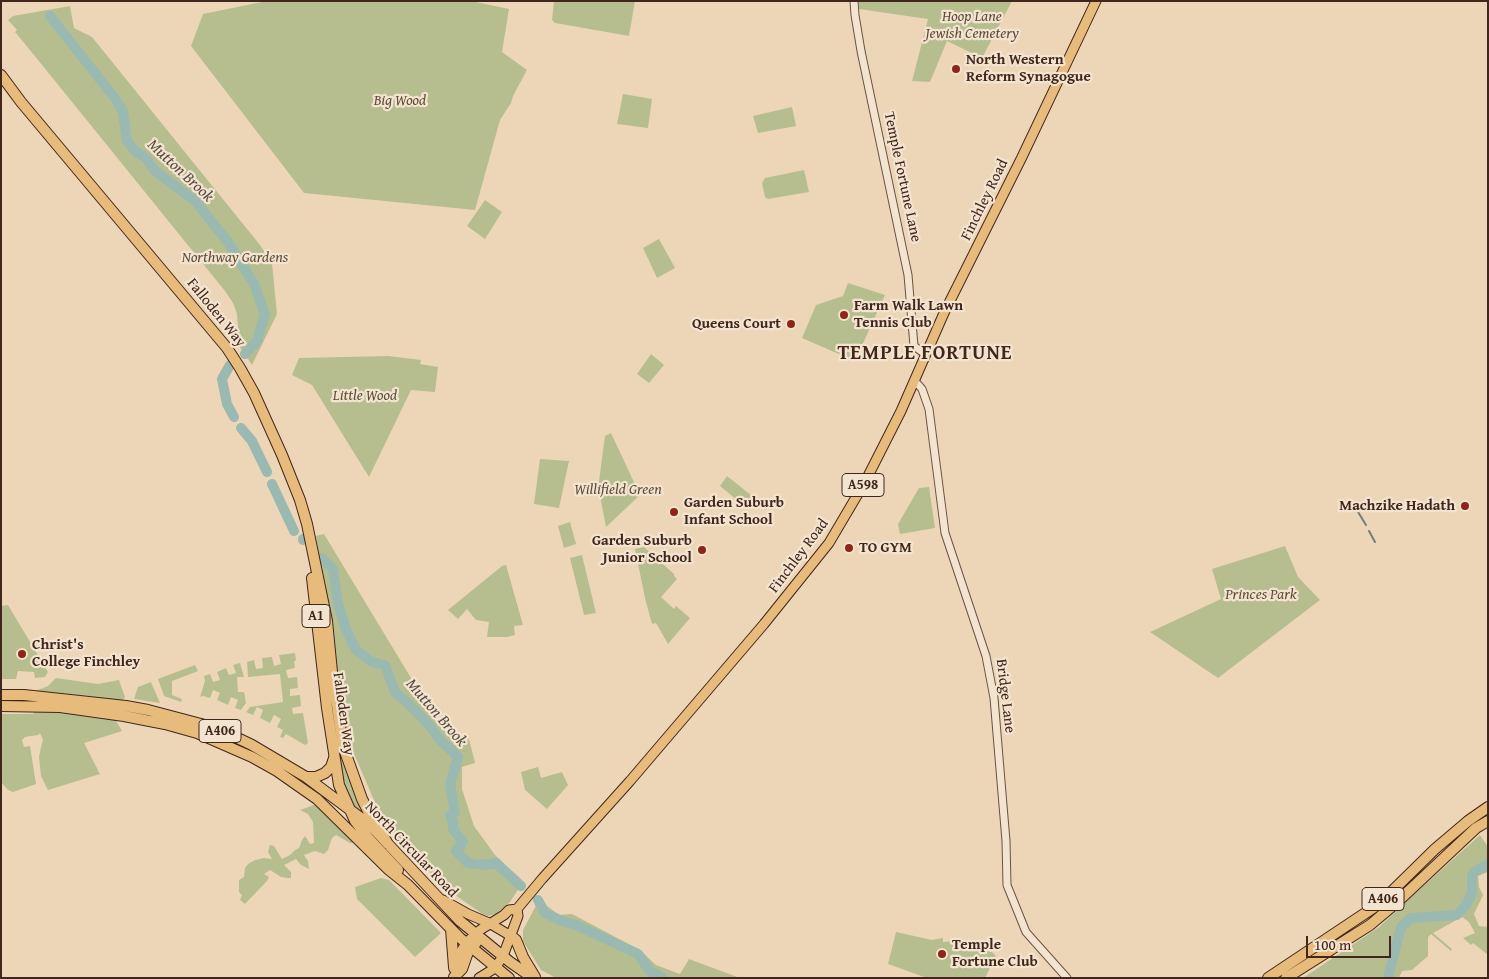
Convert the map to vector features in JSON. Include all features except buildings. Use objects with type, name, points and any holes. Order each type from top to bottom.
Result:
[{"type":"highway","name":"Falloden Way","points":[[1,75],[21,102],[226,348],[254,393],[282,455],[307,524],[323,632],[334,758],[339,784],[348,807],[362,831],[394,866],[408,885]]},
{"type":"highway","name":"Falloden Way","points":[[1,84],[21,102]]},
{"type":"highway","name":"Falloden Way","points":[[323,632],[332,672],[343,746],[362,799],[388,844]]},
{"type":"highway","name":"North Circular Road","points":[[1,695],[24,695],[126,706],[170,715],[227,733],[266,753],[306,777],[348,807],[374,830],[433,893],[495,968],[509,978]]},
{"type":"highway","name":"North Circular Road","points":[[1,706],[60,707],[124,716],[165,724],[197,733],[227,745],[277,771],[313,796],[388,869],[408,885],[451,929],[470,940]]},
{"type":"highway","points":[[306,777],[316,777],[326,773],[331,767],[334,758]]},
{"type":"highway","name":"A406","points":[[1268,978],[1379,904],[1442,843],[1488,807]]},
{"type":"highway","name":"A406","points":[[1286,978],[1370,925],[1476,828],[1488,821]]},
{"type":"highway","points":[[451,929],[454,974],[462,969],[470,940],[482,941],[534,978]]},
{"type":"highway","name":"A406","points":[[510,936],[516,940],[534,978]]},
{"type":"main road","name":"Finchley Road","points":[[470,940],[509,910],[517,909],[636,774],[764,624],[829,543],[865,482],[944,313],[1096,1]]},
{"type":"main road","name":"A406","points":[[433,893],[510,936]]},
{"type":"main road","name":"Finchley Road","points":[[503,956],[518,916],[517,909]]},
{"type":"main road","name":"A598","points":[[479,978],[495,968],[503,956]]},
{"type":"street","name":"Temple Fortune Lane","points":[[854,1],[861,52],[908,274],[914,346],[926,354]]},
{"type":"street","name":"Bridge Lane","points":[[914,380],[922,389],[929,409],[945,533],[986,656],[993,689],[1006,840],[1007,885],[1026,932],[1067,978]]},
{"type":"green space","name":"Big Wood","points":[[267,1],[471,1],[509,9],[502,52],[527,70],[511,103],[500,120],[475,210],[304,193],[191,46],[203,14]]},
{"type":"green space","points":[[554,1],[635,1],[629,36],[555,23],[552,20]]},
{"type":"green space","name":"Hoop Lane Jewish Cemetery","points":[[858,1],[1012,1],[982,58],[947,41],[930,82],[912,81],[928,19],[859,9]]},
{"type":"green space","name":"Northway Gardens","points":[[70,6],[74,28],[92,37],[260,245],[272,263],[277,314],[252,365],[235,340],[238,327],[237,314],[233,303],[225,291],[15,32],[17,30],[8,20],[13,16]]},
{"type":"green space","points":[[623,94],[652,99],[648,128],[617,124]]},
{"type":"green space","points":[[792,107],[796,126],[758,133],[753,116]]},
{"type":"green space","points":[[804,170],[809,192],[768,199],[765,197],[762,183],[765,178]]},
{"type":"green space","points":[[485,200],[502,212],[485,239],[467,226]]},
{"type":"green space","points":[[659,239],[675,268],[657,278],[643,248]]},
{"type":"green space","name":"Farm Walk Lawn Tennis Club","points":[[848,283],[885,295],[855,361],[802,338],[816,305],[843,296]]},
{"type":"green space","points":[[651,354],[664,365],[649,383],[637,374]]},
{"type":"green space","name":"Little Wood","points":[[388,356],[421,360],[420,364],[438,367],[435,392],[411,390],[369,477],[312,385],[292,375],[299,358]]},
{"type":"green space","name":"Willifield Green","points":[[611,433],[640,495],[606,527],[599,491],[599,481],[605,436]]},
{"type":"green space","points":[[540,459],[569,461],[559,508],[534,504]]},
{"type":"green space","points":[[727,476],[756,499],[748,509],[720,486]]},
{"type":"green space","points":[[929,487],[935,528],[900,534],[898,524],[919,488]]},
{"type":"green space","points":[[570,522],[576,544],[564,548],[558,526]]},
{"type":"green space","points":[[324,534],[411,678],[413,686],[454,743],[469,739],[475,763],[462,767],[462,789],[474,826],[495,855],[523,882],[510,902],[496,914],[488,916],[481,913],[442,886],[422,861],[417,859],[395,835],[379,812],[349,742],[338,690],[331,628],[316,536]]},
{"type":"green space","name":"Princes Park","points":[[1285,546],[1298,577],[1320,600],[1218,678],[1150,632],[1221,599],[1212,569]]},
{"type":"green space","points":[[644,547],[674,574],[677,579],[661,597],[674,609],[676,606],[690,618],[668,644],[656,623],[652,624],[645,598],[635,549]]},
{"type":"green space","points":[[582,555],[596,613],[584,615],[570,558]]},
{"type":"green space","points":[[506,565],[523,625],[514,626],[515,635],[487,637],[489,622],[476,620],[467,609],[458,619],[448,610],[502,566]]},
{"type":"green space","name":"Christ's College Finchley","points":[[8,605],[48,672],[45,677],[35,678],[34,672],[18,671],[16,679],[1,679],[1,606]]},
{"type":"green space","points":[[295,653],[295,668],[286,670],[288,678],[297,677],[298,688],[290,689],[290,696],[300,695],[301,706],[292,708],[293,714],[303,713],[308,743],[305,745],[286,734],[283,738],[280,737],[283,730],[277,727],[281,719],[274,715],[270,723],[260,718],[263,710],[257,707],[253,715],[246,712],[250,707],[283,702],[280,674],[248,677],[247,662],[254,660],[256,669],[263,668],[262,658],[272,657],[274,666],[281,664],[279,655]]},
{"type":"green space","points":[[240,663],[244,677],[237,677],[238,692],[244,692],[246,703],[241,710],[235,708],[238,700],[231,697],[228,705],[217,700],[220,693],[213,690],[210,698],[200,697],[205,681],[204,676],[210,674],[213,682],[220,680],[217,672],[226,668],[229,675],[236,673],[233,665]]},
{"type":"green space","points":[[195,665],[198,671],[172,681],[172,695],[182,699],[181,702],[164,696],[158,679]]},
{"type":"green space","points":[[56,678],[98,684],[119,680],[125,697],[119,701],[35,691],[48,686]]},
{"type":"green space","points":[[151,682],[160,703],[134,699],[138,687]]},
{"type":"green space","points":[[35,711],[115,719],[122,731],[84,743],[100,774],[48,790],[41,776],[39,757],[43,740],[40,733],[25,737],[22,740],[24,747],[30,746],[36,784],[13,792],[8,790],[1,782],[1,714],[33,714]]},
{"type":"green space","points":[[337,733],[368,819],[352,805],[343,782],[335,734]]},
{"type":"green space","points":[[538,767],[541,778],[562,772],[568,785],[547,809],[525,790],[521,772]]},
{"type":"green space","points":[[314,805],[354,843],[350,843],[336,835],[332,838],[328,850],[324,854],[315,851],[304,855],[308,861],[309,869],[301,865],[296,859],[284,865],[291,872],[291,878],[281,877],[270,870],[264,874],[269,877],[267,881],[245,904],[240,900],[242,895],[239,892],[239,880],[244,877],[245,868],[248,864],[264,858],[272,859],[268,852],[270,845],[274,846],[282,859],[299,848],[305,836],[310,844],[314,843],[313,822],[308,814],[300,810]]},
{"type":"green space","points":[[1479,832],[1411,897],[1480,835],[1488,847],[1488,872],[1478,876],[1479,887],[1483,895],[1474,914],[1479,926],[1488,927],[1488,955],[1463,938],[1475,933],[1469,922],[1462,917],[1433,933],[1452,949],[1451,951],[1431,934],[1428,937],[1428,956],[1412,970],[1402,971],[1399,978],[1303,978],[1379,927],[1406,902],[1367,934],[1297,978],[1294,978],[1349,943]]},
{"type":"green space","points":[[381,878],[389,880],[441,933],[415,957],[357,899],[355,887]]},
{"type":"green space","points":[[539,900],[559,915],[572,914],[640,950],[656,965],[680,974],[689,959],[740,978],[556,978],[541,970],[523,941],[523,930]]},
{"type":"green space","name":"Temple Fortune Club","points":[[896,932],[932,940],[943,938],[943,942],[953,941],[954,945],[992,952],[996,956],[985,978],[927,978],[888,964]]},
{"type":"waterway","name":"Mutton Brook","points":[[50,16],[117,101],[123,112],[127,141],[135,151],[146,158],[154,170],[195,201],[228,242],[254,284],[265,314],[257,341],[245,354]]},
{"type":"waterway","name":"Mutton Brook","points":[[230,365],[222,379],[227,404],[234,417]]},
{"type":"waterway","name":"Mutton Brook","points":[[241,428],[252,441],[267,472]]},
{"type":"waterway","name":"Mutton Brook","points":[[272,484],[294,531]]},
{"type":"waterway","points":[[1355,507],[1366,525]]},
{"type":"waterway","points":[[1369,531],[1375,542]]},
{"type":"waterway","name":"Mutton Brook","points":[[322,558],[333,569],[338,603],[345,627],[356,650],[372,662],[385,665],[395,692],[412,707],[440,740],[458,757],[450,784],[455,812],[450,815],[453,829],[463,842],[456,851],[468,863],[474,864]]},
{"type":"waterway","name":"Mutton Brook","points":[[481,864],[496,863],[521,886]]},
{"type":"waterway","points":[[1388,978],[1401,927],[1411,918],[1457,915],[1466,905],[1472,893],[1472,876],[1474,872],[1488,864]]},
{"type":"waterway","name":"Mutton Brook","points":[[538,900],[545,913],[576,925],[638,954],[650,971],[663,978]]},
{"type":"place","name":"North Western Reform Synagogue","points":[[956,69]]},
{"type":"place","name":"Farm Walk Lawn Tennis Club","points":[[844,315]]},
{"type":"place","name":"Queens Court","points":[[791,324]]},
{"type":"place","name":"Machzike Hadath","points":[[1465,506]]},
{"type":"place","name":"Garden Suburb Infant School","points":[[674,512]]},
{"type":"place","name":"TO GYM","points":[[849,548]]},
{"type":"place","name":"Garden Suburb Junior School","points":[[702,550]]},
{"type":"place","name":"Christ's College Finchley","points":[[22,654]]},
{"type":"place","name":"Temple Fortune Club","points":[[942,954]]},
{"type":"district","name":"TEMPLE FORTUNE","points":[[925,354]]}]
